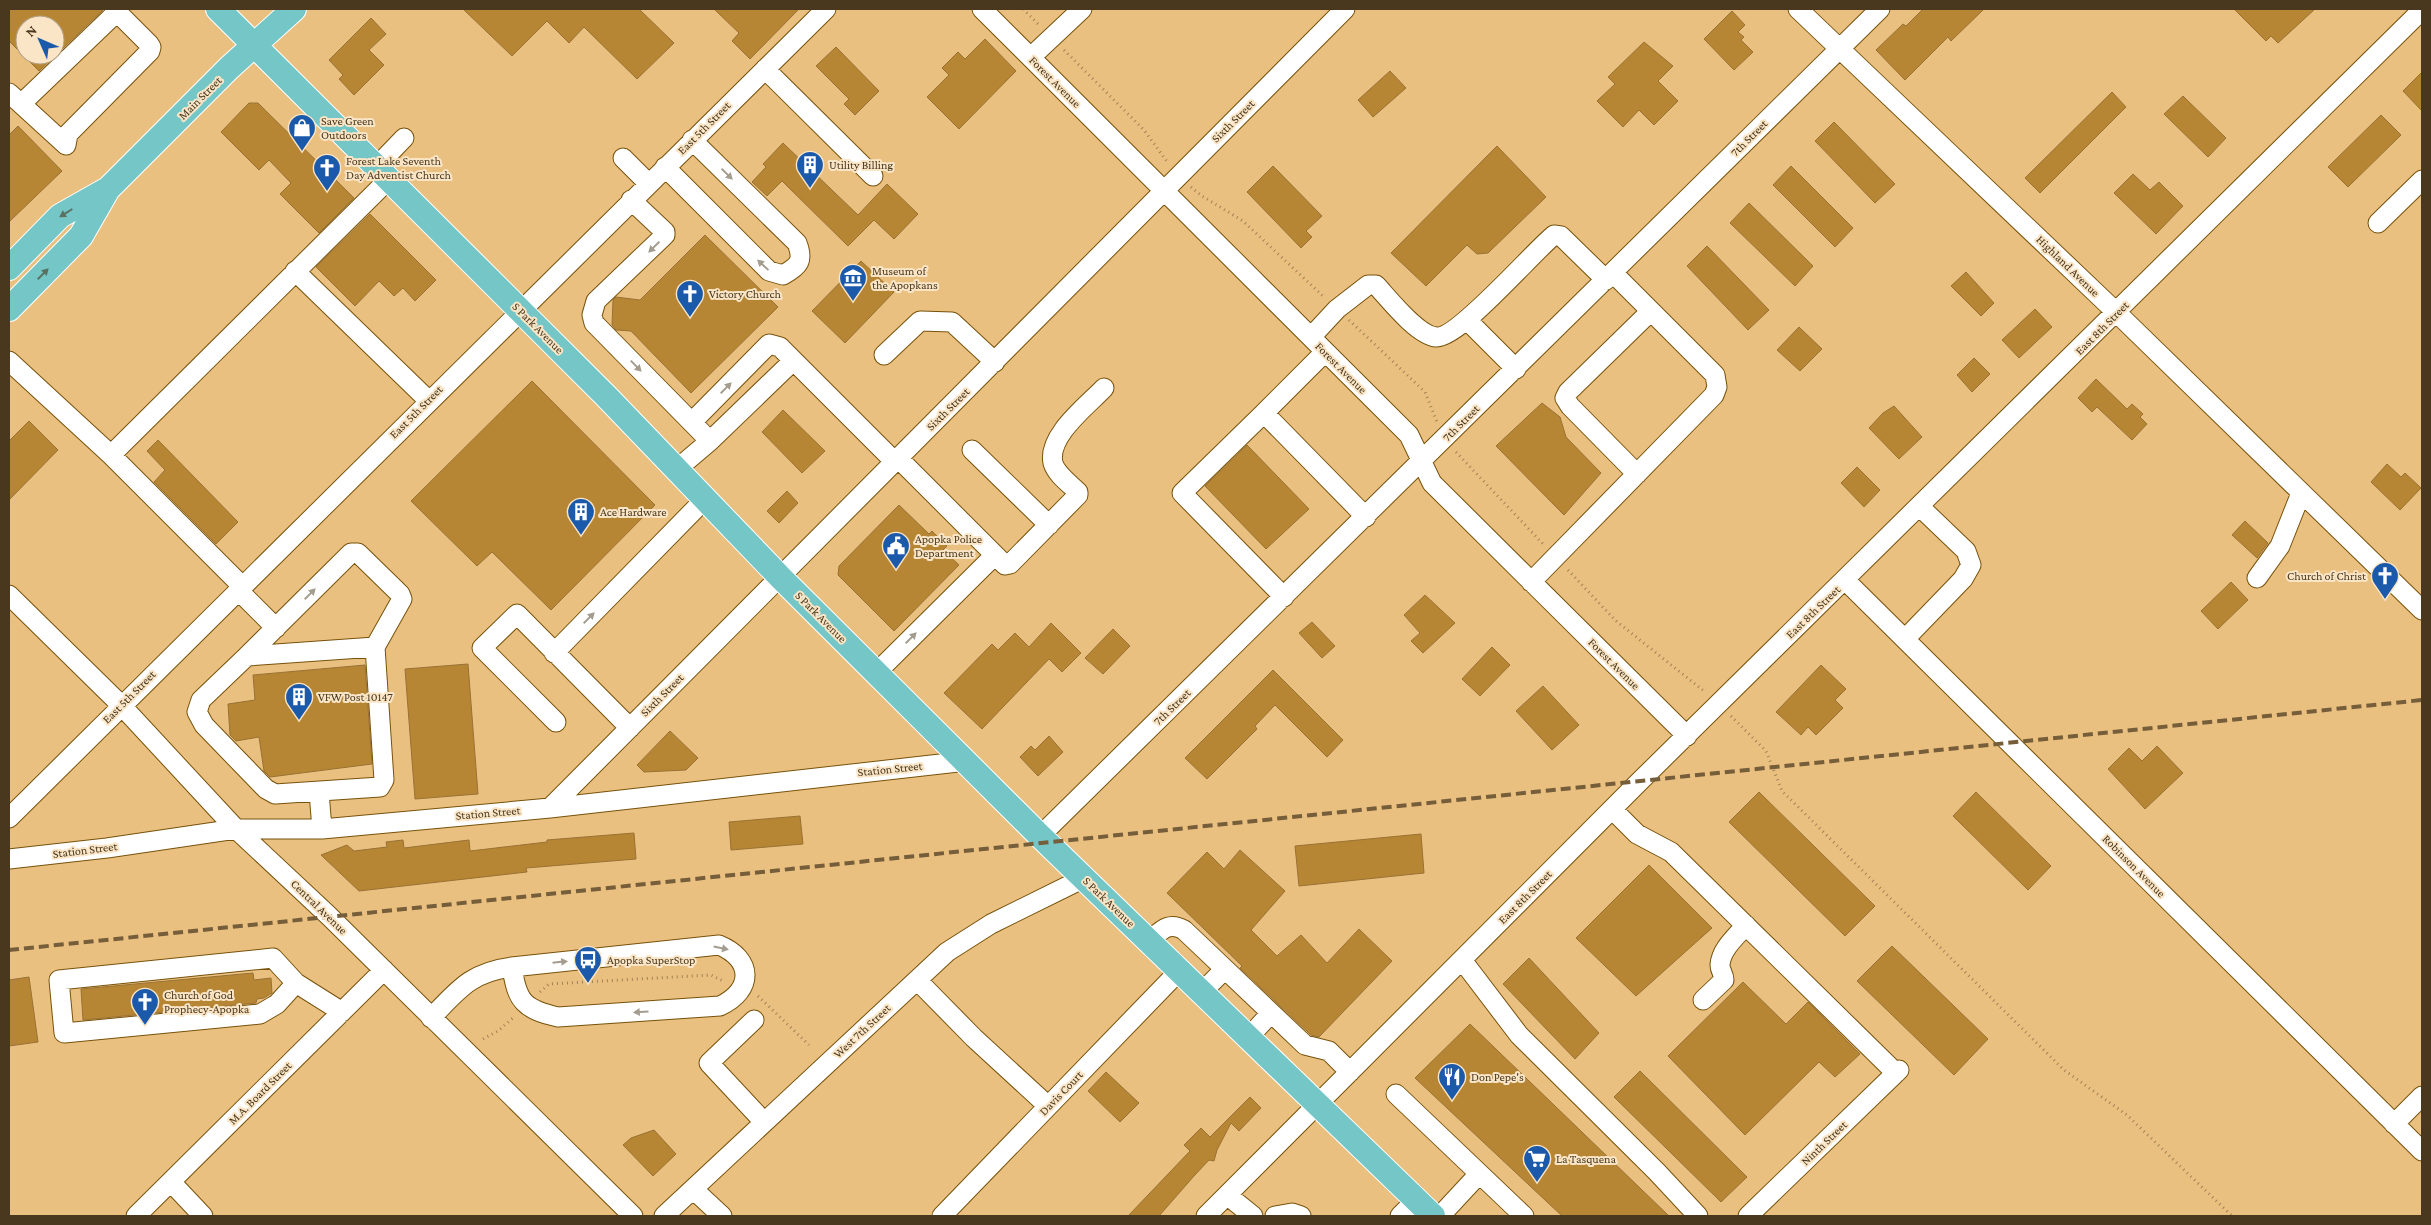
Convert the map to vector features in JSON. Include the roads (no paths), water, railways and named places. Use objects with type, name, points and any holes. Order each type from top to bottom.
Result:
[{"type":"main road","name":"S Park Avenue","points":[[218,9],[520,310],[677,469],[781,578],[1040,836],[1180,970],[1316,1105],[1416,1211]]},
{"type":"main road","name":"Main Street","points":[[9,268],[60,216],[108,189],[294,9]]},
{"type":"main road","name":"Main Street","points":[[9,309],[81,236],[108,189]]},
{"type":"street","name":"East 5th Street","points":[[9,818],[428,400],[826,9]]},
{"type":"street","name":"Forest Avenue","points":[[982,9],[1409,435],[1432,483],[1687,736]]},
{"type":"street","points":[[1031,57],[1082,9]]},
{"type":"street","name":"Sixth Street","points":[[550,808],[781,578],[1345,9]]},
{"type":"street","name":"Highland Avenue","points":[[1798,9],[2117,312],[2422,610]]},
{"type":"street","name":"7th Street","points":[[1040,836],[1880,9]]},
{"type":"street","points":[[115,10],[152,47],[68,134],[66,146],[15,99],[115,10]]},
{"type":"street","name":"East 8th Street","points":[[1206,1216],[1612,809],[2422,10]]},
{"type":"street","points":[[765,68],[873,176]]},
{"type":"street","points":[[111,455],[296,271],[382,173],[404,138]]},
{"type":"street","points":[[665,166],[770,271],[783,275],[792,269],[799,262],[801,254],[797,242],[692,140]]},
{"type":"street","points":[[623,158],[648,183]]},
{"type":"street","points":[[2378,223],[2422,180]]},
{"type":"street","points":[[631,200],[665,232],[665,235],[596,301],[592,315],[594,323],[710,441]]},
{"type":"street","points":[[1311,337],[1337,309],[1361,288],[1368,285],[1376,285],[1420,331],[1436,337],[1449,333],[1467,320],[1554,235],[1561,236],[1651,311],[1715,375],[1717,387],[1714,395],[1531,582]]},
{"type":"street","points":[[296,271],[428,400]]},
{"type":"street","points":[[1638,474],[1570,406],[1565,398],[1568,392],[1651,311]]},
{"type":"street","points":[[884,355],[920,321],[935,320],[952,322],[994,362]]},
{"type":"street","points":[[1467,320],[1516,369]]},
{"type":"street","points":[[692,422],[769,344],[780,346],[793,361],[1005,565],[1010,564],[1078,496],[1078,492],[1058,471],[1053,462],[1053,450],[1058,436],[1104,388]]},
{"type":"street","points":[[1284,597],[1182,493],[1325,352]]},
{"type":"street","points":[[9,361],[111,455],[240,588],[276,628]]},
{"type":"street","points":[[677,469],[710,441],[793,361]]},
{"type":"street","points":[[1264,413],[1366,517]]},
{"type":"street","points":[[972,450],[1049,525]]},
{"type":"street","points":[[2256,578],[2280,546],[2301,493]]},
{"type":"street","points":[[554,653],[705,499]]},
{"type":"street","points":[[1905,639],[1963,579],[1970,566],[1966,551],[1920,507]]},
{"type":"street","points":[[351,553],[358,553],[402,599],[375,647],[384,780],[380,787],[275,794],[266,789],[204,725],[197,712],[201,700],[276,628],[351,553]]},
{"type":"street","points":[[876,672],[995,555]]},
{"type":"street","name":"Robinson Avenue","points":[[1846,580],[2422,1151]]},
{"type":"street","name":"Central Avenue","points":[[9,595],[121,705],[236,829],[384,970],[633,1216]]},
{"type":"street","points":[[556,722],[482,648],[516,614],[630,728]]},
{"type":"street","points":[[247,656],[375,647]]},
{"type":"street","name":"Station Street","points":[[9,859],[107,848],[236,829],[322,829],[550,808],[966,761]]},
{"type":"street","points":[[319,792],[322,829]]},
{"type":"street","points":[[1612,809],[1637,834],[1671,852],[1746,925],[1721,956],[1720,968],[1724,980],[1703,1000]]},
{"type":"street","name":"West 7th Street","points":[[664,1216],[947,952],[991,924],[1084,878]]},
{"type":"street","points":[[1149,941],[1168,926],[1176,925],[1184,930],[1305,1045],[1329,1051],[1350,1072]]},
{"type":"street","name":"Ninth Street","points":[[1746,925],[1897,1071],[1748,1216]]},
{"type":"street","points":[[431,1018],[457,991],[473,979],[490,970],[512,967],[719,946],[733,951],[743,962],[746,974],[742,989],[732,1000],[720,1006],[558,1017],[540,1013],[519,997],[515,990],[512,967]]},
{"type":"street","points":[[296,983],[276,1004],[260,1014],[64,1033],[59,980],[273,958],[296,983],[342,1012]]},
{"type":"street","points":[[1462,960],[1519,1035],[1658,1172],[1698,1216]]},
{"type":"street","points":[[1202,992],[1225,969]]},
{"type":"street","name":"M.A. Board Street","points":[[136,1216],[384,970]]},
{"type":"street","name":"Davis Court","points":[[942,1216],[1180,970]]},
{"type":"street","points":[[917,980],[974,1038],[1048,1106]]},
{"type":"street","points":[[1248,1038],[1271,1012]]},
{"type":"street","points":[[754,1020],[709,1063],[764,1122]]},
{"type":"street","points":[[1396,1094],[1524,1216]]},
{"type":"street","points":[[2394,1124],[2422,1096]]},
{"type":"street","points":[[1440,1216],[1479,1174]]},
{"type":"street","points":[[171,1182],[203,1216]]},
{"type":"street","points":[[693,1189],[722,1216]]},
{"type":"street","points":[[1227,1195],[1253,1216]]},
{"type":"street","points":[[1275,1216],[1292,1213],[1301,1216]]},
{"type":"railway","points":[[9,950],[2422,700]]},
{"type":"place","name":"Save Green Outdoors","points":[[302,152]]},
{"type":"place","name":"Utility Billing","points":[[810,189]]},
{"type":"place","name":"Forest Lake Seventh Day Adventist Church","points":[[327,192]]},
{"type":"place","name":"Museum of the Apopkans","points":[[853,302]]},
{"type":"place","name":"Victory Church","points":[[690,318]]},
{"type":"place","name":"Ace Hardware","points":[[581,536]]},
{"type":"place","name":"Apopka Police Department","points":[[896,570]]},
{"type":"place","name":"Church of Christ","points":[[2385,600]]},
{"type":"place","name":"VFW Post 10147","points":[[299,721]]},
{"type":"place","name":"Apopka SuperStop","points":[[588,984]]},
{"type":"place","name":"Church of God Prophecy-Apopka","points":[[145,1026]]},
{"type":"place","name":"Don Pepe's","points":[[1452,1101]]},
{"type":"place","name":"La Tasquena","points":[[1537,1183]]}]
